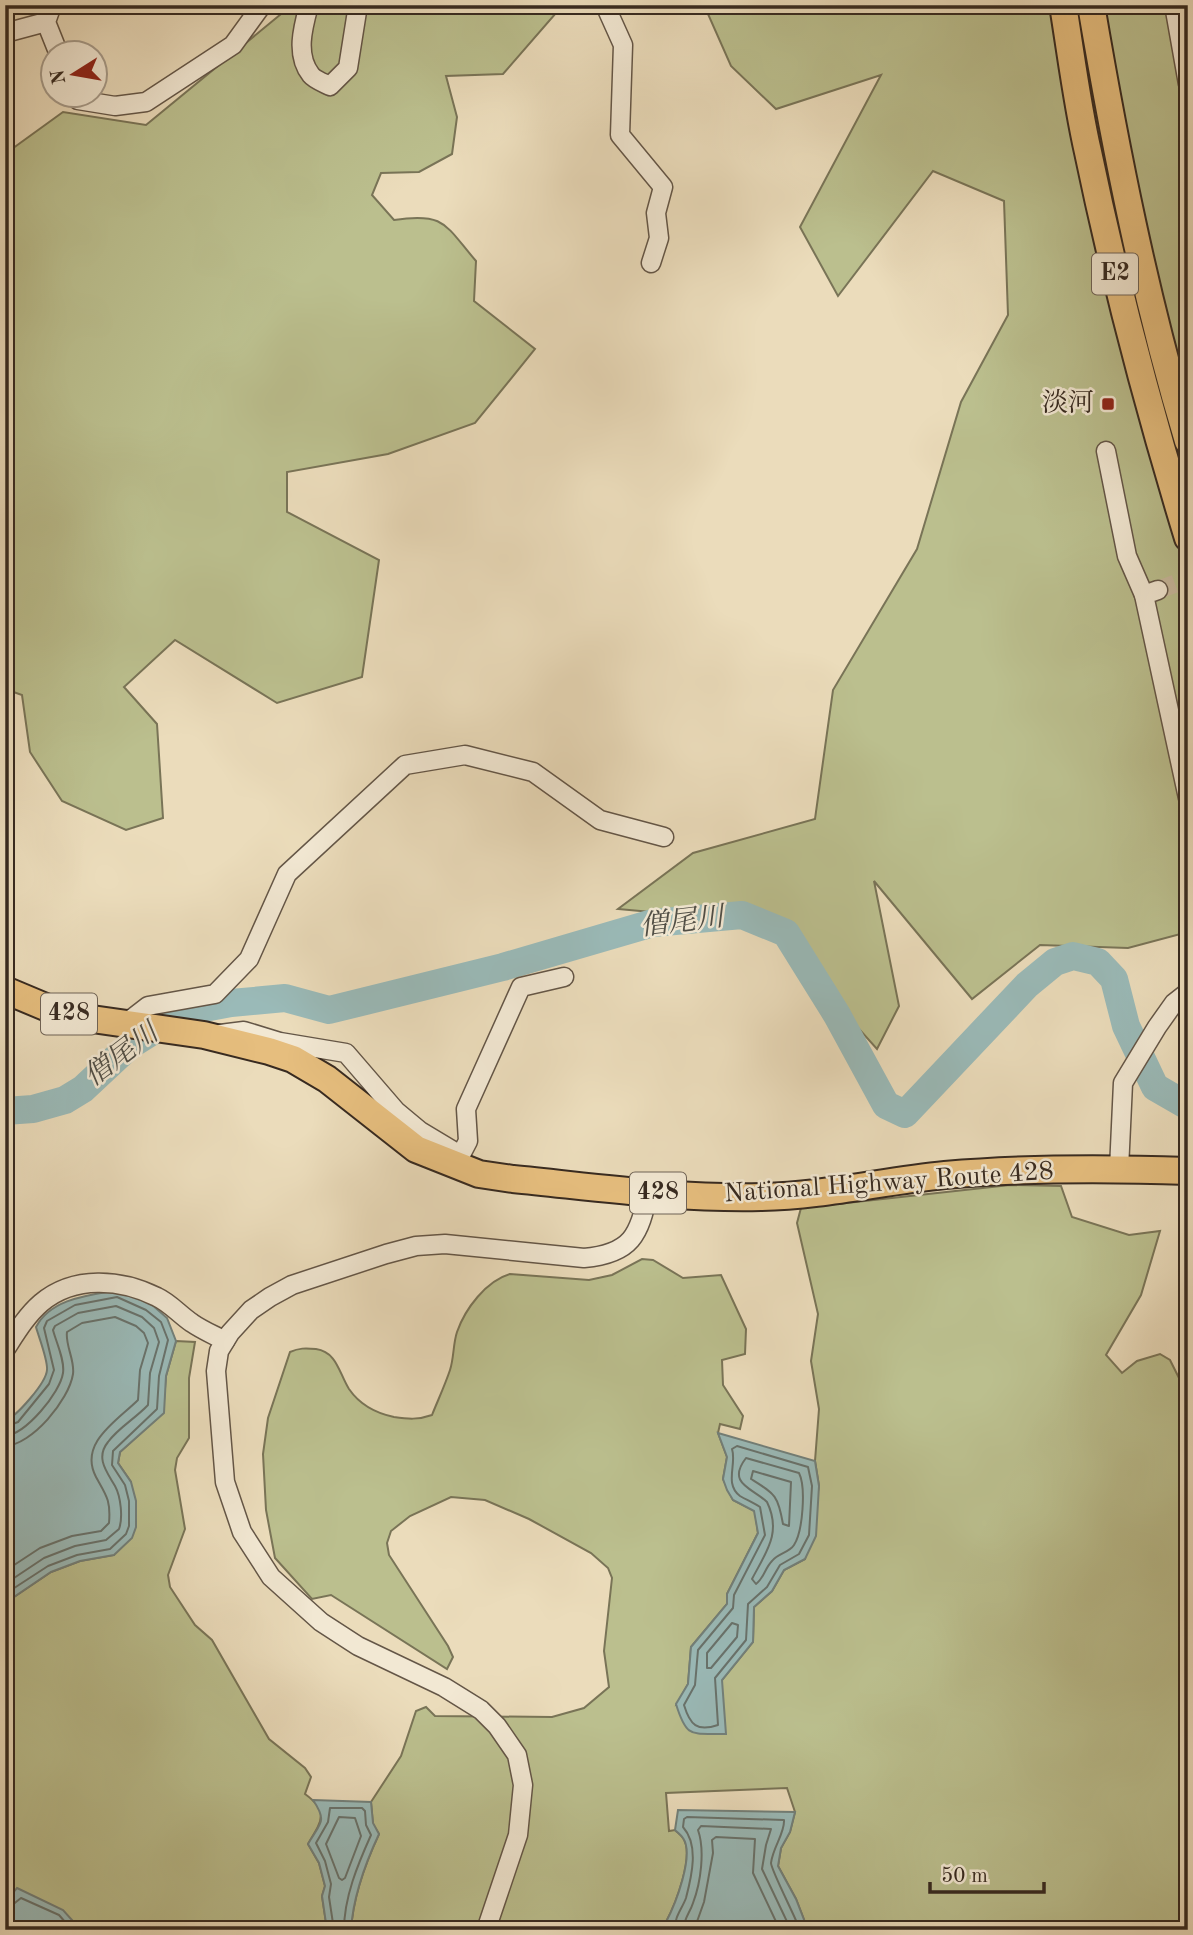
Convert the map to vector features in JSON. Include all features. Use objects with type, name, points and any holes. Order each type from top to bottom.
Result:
[{"type":"highway","name":"E2","points":[[1063,5],[1087,149],[1120,295],[1155,428],[1188,538]]},
{"type":"highway","name":"E2","points":[[1091,5],[1114,143],[1146,287],[1188,440]]},
{"type":"highway","name":"National Highway Route 428","points":[[5,990],[55,1011],[204,1035],[292,1059],[327,1079],[416,1149],[458,1161],[479,1174],[726,1198],[799,1196],[992,1171],[1188,1171]]},
{"type":"street","points":[[108,105],[146,102],[233,45],[262,5]]},
{"type":"street","points":[[309,5],[301,31],[303,57],[312,76],[330,86],[348,68],[358,5]]},
{"type":"street","points":[[605,5],[623,45],[620,135],[663,187],[656,213],[659,238],[651,263]]},
{"type":"street","points":[[1174,5],[1188,84]]},
{"type":"street","points":[[5,33],[49,14],[55,38]]},
{"type":"street","points":[[1105,451],[1127,556],[1151,593],[1188,798]]},
{"type":"street","points":[[131,1024],[148,1006],[215,994],[249,959],[287,874],[405,765],[465,755],[533,772],[600,820],[664,837]]},
{"type":"street","points":[[458,1161],[468,1141],[466,1108],[521,987],[564,977]]},
{"type":"street","points":[[1119,1169],[1124,1083],[1157,1027],[1181,998]]},
{"type":"street","points":[[486,1930],[518,1835],[523,1785],[517,1755],[497,1726],[481,1710],[444,1687],[358,1646],[330,1628],[271,1577],[242,1532],[225,1482],[216,1371],[219,1351],[251,1310],[292,1285],[416,1246],[445,1244],[584,1258],[619,1250],[631,1240],[642,1222],[648,1192]]},
{"type":"street","points":[[5,1350],[26,1318],[42,1302],[61,1290],[106,1282],[132,1287],[160,1298],[194,1324],[225,1340]]},
{"type":"green space","points":[[292,5],[563,5],[503,74],[446,76],[457,117],[452,154],[419,172],[381,173],[372,195],[394,220],[424,218],[434,220],[450,230],[476,261],[474,301],[535,349],[475,423],[388,454],[287,472],[287,512],[379,560],[362,677],[277,703],[175,640],[124,687],[157,724],[163,818],[126,830],[62,801],[30,752],[22,695],[5,689],[5,154],[63,112],[146,125]]},
{"type":"green space","points":[[704,5],[1188,5],[1188,932],[1128,948],[1040,945],[972,999],[874,881],[899,1006],[877,1049],[763,922],[618,909],[693,853],[815,819],[833,690],[917,549],[961,402],[1008,315],[1004,201],[933,171],[838,296],[800,227],[881,75],[776,109],[731,66]]},
{"type":"green space","points":[[1010,1185],[1061,1186],[1072,1217],[1129,1235],[1160,1231],[1141,1295],[1106,1355],[1122,1373],[1137,1361],[1160,1354],[1170,1360],[1188,1396],[1188,1930],[808,1930],[796,1899],[778,1866],[781,1848],[790,1832],[795,1812],[787,1788],[666,1793],[669,1831],[675,1830],[683,1838],[687,1856],[678,1892],[666,1922],[669,1930],[351,1930],[361,1880],[379,1834],[373,1824],[371,1802],[401,1756],[416,1711],[426,1707],[435,1716],[552,1717],[584,1708],[609,1687],[604,1651],[612,1578],[608,1568],[591,1553],[529,1519],[485,1500],[451,1497],[410,1516],[391,1531],[387,1543],[389,1555],[448,1646],[453,1657],[447,1669],[331,1595],[312,1599],[275,1558],[266,1510],[263,1454],[268,1418],[290,1352],[305,1348],[329,1354],[353,1395],[363,1404],[374,1411],[394,1417],[422,1418],[432,1415],[450,1370],[456,1337],[465,1314],[485,1289],[501,1278],[510,1274],[589,1280],[612,1275],[642,1259],[653,1260],[683,1278],[721,1275],[746,1329],[745,1354],[722,1360],[723,1385],[743,1416],[740,1429],[720,1424],[718,1433],[727,1457],[723,1479],[733,1500],[755,1511],[758,1533],[727,1594],[727,1604],[691,1647],[688,1684],[677,1704],[722,1680],[753,1642],[754,1607],[772,1591],[784,1570],[805,1559],[819,1486],[815,1461],[819,1409],[811,1361],[818,1314],[797,1223],[801,1208]]},
{"type":"green space","points":[[176,1341],[195,1342],[189,1378],[189,1438],[177,1458],[175,1470],[185,1529],[168,1575],[170,1587],[195,1625],[212,1640],[269,1739],[305,1768],[311,1777],[305,1794],[318,1806],[321,1817],[308,1844],[319,1863],[325,1886],[322,1896],[327,1929],[5,1930],[5,1603],[51,1572],[80,1561],[114,1555],[131,1482],[118,1463],[120,1452],[163,1413],[166,1376]]},
{"type":"water","points":[[118,1290],[150,1303],[167,1318],[176,1341],[166,1376],[164,1413],[120,1452],[118,1463],[131,1482],[136,1501],[136,1527],[132,1538],[114,1555],[80,1561],[51,1572],[5,1603],[5,1421],[30,1399],[42,1383],[47,1370],[36,1327],[51,1310],[72,1299]]},
{"type":"water","points":[[718,1433],[815,1461],[819,1486],[816,1536],[805,1559],[784,1570],[772,1591],[754,1607],[753,1642],[722,1680],[726,1734],[698,1734],[684,1724],[676,1704],[688,1684],[691,1647],[727,1604],[727,1594],[758,1533],[754,1511],[733,1500],[727,1490],[723,1479],[727,1457]]},
{"type":"water","points":[[313,1800],[371,1802],[373,1823],[379,1834],[361,1880],[351,1930],[327,1930],[322,1896],[325,1886],[319,1863],[308,1844],[321,1822],[318,1807]]},
{"type":"water","points":[[678,1810],[795,1812],[790,1832],[781,1848],[778,1866],[796,1899],[808,1930],[669,1930],[666,1922],[678,1892],[687,1856],[683,1838],[675,1830]]},
{"type":"water","points":[[17,1888],[63,1910],[81,1930],[5,1930],[5,1903]]},
{"type":"waterway","name":"僧尾川","points":[[5,1111],[33,1109],[65,1100],[83,1089],[129,1046],[183,1012],[231,1003],[285,998],[329,1010],[503,967],[653,923],[742,915],[786,933],[837,1015],[886,1105],[905,1114],[1027,985],[1055,962],[1073,956],[1098,962],[1114,979],[1126,1026],[1155,1087],[1188,1106]]},
{"type":"tunnel","points":[[1158,590],[1188,579]]},
{"type":"place","name":"淡河","points":[[1108,404]]}]
